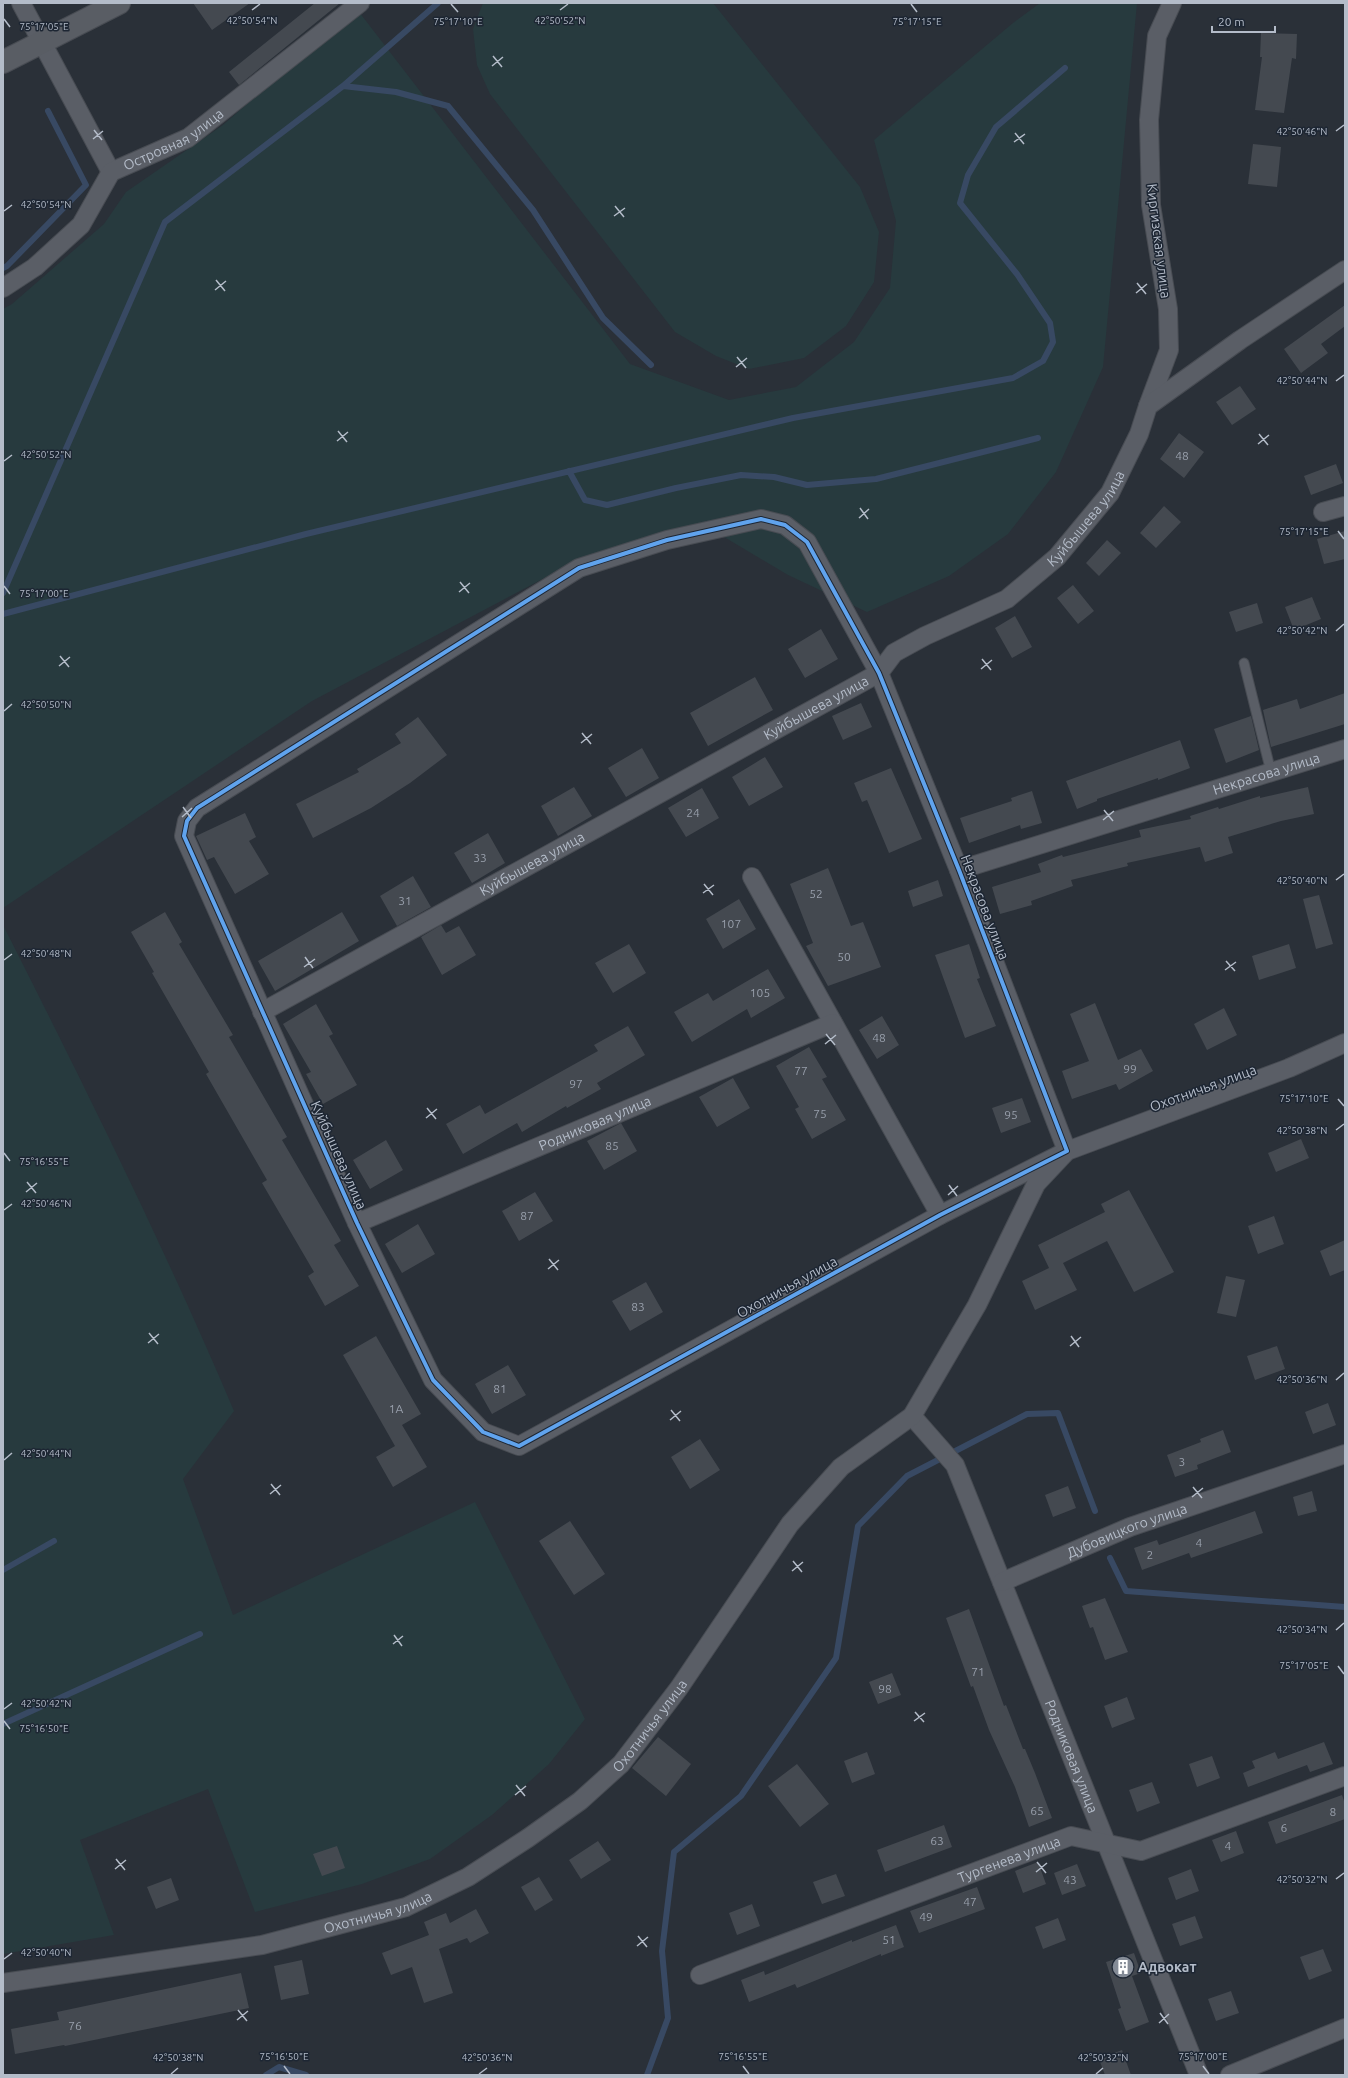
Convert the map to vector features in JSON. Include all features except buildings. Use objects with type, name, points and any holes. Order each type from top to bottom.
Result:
[{"type":"street","points":[[21,3],[111,172]]},
{"type":"street","points":[[3,62],[119,3]]},
{"type":"street","name":"Островная улица","points":[[3,288],[35,267],[81,225],[111,172],[188,138],[360,3]]},
{"type":"street","name":"Киргизская улица","points":[[1148,406],[1169,350],[1168,309],[1151,206],[1149,120],[1157,36],[1172,3]]},
{"type":"street","points":[[1148,406],[1240,340],[1345,270]]},
{"type":"street","name":"Куйбышева улица","points":[[262,1012],[879,673],[894,653],[925,636],[1007,599],[1057,557],[1110,493],[1139,434],[1148,406]]},
{"type":"street","points":[[1323,512],[1345,506]]},
{"type":"street","name":"Некрасова улица","points":[[184,836],[187,821],[197,808],[579,568],[667,540],[761,519],[785,525],[807,542],[879,673],[959,870],[1067,1150]]},
{"type":"street","name":"Некрасова улица","points":[[959,870],[1345,749]]},
{"type":"street","name":"Куйбышева улица","points":[[184,836],[357,1223],[433,1380],[483,1432],[519,1446]]},
{"type":"street","points":[[752,877],[940,1215]]},
{"type":"street","name":"Родниковая улица","points":[[357,1223],[833,1023]]},
{"type":"street","name":"Охотничья улица","points":[[519,1446],[940,1215],[1067,1150],[1289,1068],[1345,1043]]},
{"type":"street","name":"Охотничья улица","points":[[3,1983],[262,1945],[406,1907],[468,1877],[580,1801],[621,1764],[680,1688],[790,1524],[841,1467],[912,1416],[977,1305],[1036,1184],[1067,1150]]},
{"type":"street","name":"Родниковая улица","points":[[912,1416],[955,1465],[1198,2075]]},
{"type":"street","name":"Дубовицкого улица","points":[[1002,1582],[1130,1526],[1345,1454]]},
{"type":"street","name":"Тургенева улица","points":[[700,1975],[1071,1836],[1141,1851],[1345,1776]]},
{"type":"street","points":[[1230,2075],[1345,2028]]},
{"type":"lane","points":[[1244,663],[1271,772]]},
{"type":"green space","points":[[483,3],[713,3],[860,187],[879,232],[874,282],[846,326],[804,358],[749,369],[716,356],[675,332],[490,94],[477,65],[473,29]]},
{"type":"green space","points":[[1040,3],[1137,3],[1103,367],[1056,472],[1008,534],[949,576],[867,612],[788,575],[709,528],[571,564],[312,701],[3,908],[3,309],[12,304],[104,224],[126,192],[223,125],[356,8],[630,364],[729,400],[796,387],[854,342],[890,288],[896,221],[874,140],[1013,23]]},
{"type":"green space","points":[[3,925],[152,1227],[234,1411],[183,1479],[233,1615],[475,1502],[585,1719],[549,1764],[492,1815],[430,1859],[362,1884],[255,1912],[208,1789],[80,1840],[114,1935],[3,1954]]},
{"type":"waterway","points":[[3,593],[165,222],[343,86],[438,3]]},
{"type":"waterway","points":[[3,614],[306,534],[793,418],[1013,378],[1043,361],[1053,342],[1050,323],[1017,274],[960,203],[968,175],[996,127],[1065,68]]},
{"type":"waterway","points":[[343,86],[396,92],[448,106],[533,210],[603,318],[651,365]]},
{"type":"waterway","points":[[3,268],[7,266],[86,185],[48,111]]},
{"type":"waterway","points":[[569,471],[585,500],[607,505],[676,488],[741,475],[774,477],[807,485],[876,479],[1038,438]]},
{"type":"waterway","points":[[647,2075],[668,2018],[662,1951],[674,1852],[741,1796],[836,1658],[858,1526],[907,1476],[1027,1414],[1058,1413],[1095,1511]]},
{"type":"waterway","points":[[3,1570],[54,1541]]},
{"type":"waterway","points":[[1110,1558],[1126,1591],[1345,1607]]},
{"type":"waterway","points":[[3,1724],[200,1634]]},
{"type":"waterway","points":[[266,2075],[279,2067],[306,2075]]},
{"type":"cycle path","points":[[761,519],[785,525],[807,542],[879,673],[959,870],[1067,1151],[940,1215],[519,1446],[483,1432],[433,1380],[357,1223],[184,836],[187,821],[197,808],[579,568],[667,540],[761,519]]},
{"type":"place","name":"Адвокат","points":[[1123,1967]]}]
